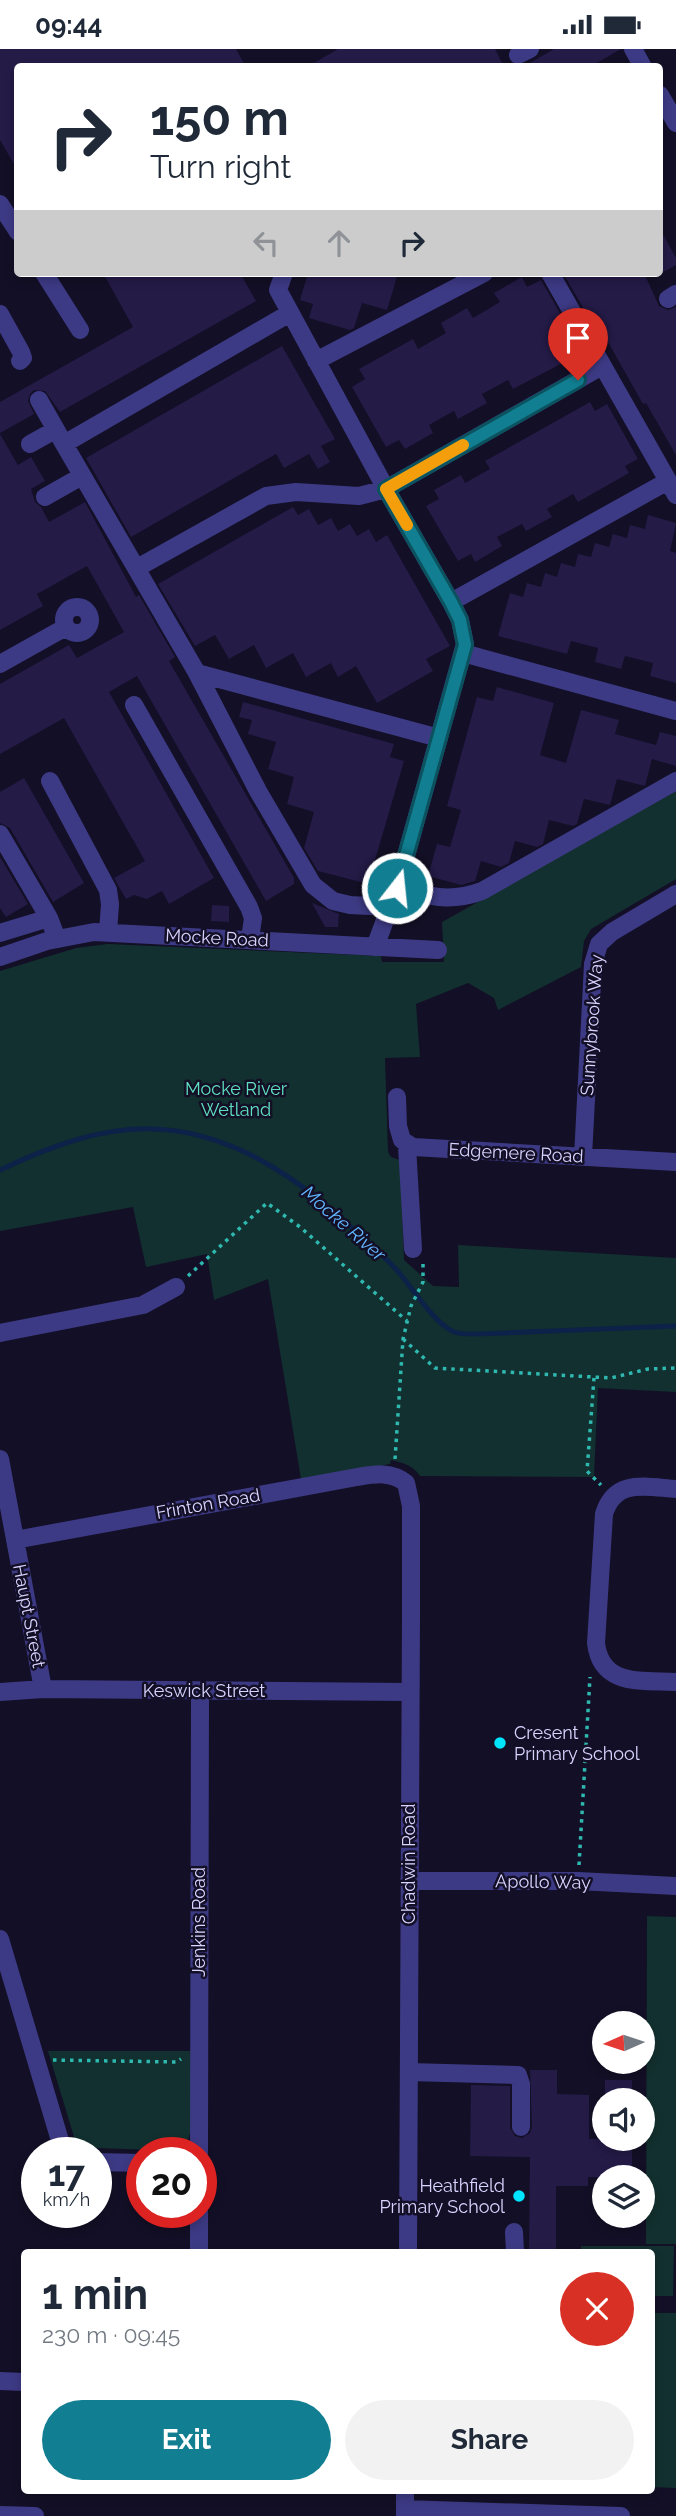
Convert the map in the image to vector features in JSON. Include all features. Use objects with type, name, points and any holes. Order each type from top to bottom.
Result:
[{"type":"street","points":[[667,101],[676,123]]},
{"type":"street","points":[[0,204],[14,226]]},
{"type":"street","points":[[47,277],[80,330]]},
{"type":"street","points":[[283,277],[278,290],[451,602],[464,633],[463,653],[397,888],[375,947]]},
{"type":"street","points":[[316,362],[476,277]]},
{"type":"street","points":[[451,602],[672,488],[552,277]]},
{"type":"street","points":[[30,444],[60,437],[290,313]]},
{"type":"street","points":[[0,314],[21,352],[23,358],[20,361]]},
{"type":"street","points":[[137,568],[266,496],[296,492],[359,496],[386,489],[602,366]]},
{"type":"street","points":[[39,400],[197,673],[258,791],[313,885],[322,894],[342,903],[390,907]]},
{"type":"street","points":[[45,497],[82,476]]},
{"type":"street","points":[[0,664],[66,627]]},
{"type":"street","points":[[463,653],[676,711]]},
{"type":"street","points":[[197,673],[439,739]]},
{"type":"street","points":[[134,705],[249,907],[253,918],[250,939]]},
{"type":"street","points":[[397,888],[447,899],[482,891],[676,781]]},
{"type":"street","points":[[50,782],[108,890],[108,932]]},
{"type":"street","points":[[0,834],[49,918],[57,939]]},
{"type":"street","name":"Sunnybrook Way","points":[[583,1157],[593,964],[598,944],[612,932],[676,894]]},
{"type":"street","points":[[0,933],[49,918]]},
{"type":"street","name":"Mocke Road","points":[[0,957],[57,939],[94,932],[438,950]]},
{"type":"street","points":[[397,1097],[398,1126],[407,1146],[413,1249]]},
{"type":"street","name":"Edgemere Road","points":[[407,1146],[676,1162]]},
{"type":"street","points":[[0,1333],[144,1305],[176,1287]]},
{"type":"street","name":"Haupt Street","points":[[0,1459],[43,1689]]},
{"type":"street","name":"Frinton Road","points":[[15,1539],[357,1477],[377,1474],[396,1477]]},
{"type":"street","name":"Chadwin Road","points":[[396,1477],[406,1483],[411,1506],[408,2249]]},
{"type":"street","points":[[676,1489],[628,1487],[612,1497],[604,1514],[596,1643],[601,1663],[612,1675],[676,1682]]},
{"type":"street","name":"Keswick Street","points":[[0,1692],[43,1689],[409,1692]]},
{"type":"street","name":"Jenkins Road","points":[[199,2137],[200,1691]]},
{"type":"street","name":"Apollo Way","points":[[409,1881],[578,1881],[676,1886]]},
{"type":"street","points":[[0,1939],[59,2137]]},
{"type":"street","points":[[409,2072],[518,2074],[521,2084],[521,2127]]},
{"type":"street","points":[[199,2228],[199,2249]]},
{"type":"street","points":[[514,2232],[514,2249]]},
{"type":"street","points":[[0,2381],[21,2382]]},
{"type":"street","points":[[405,2494],[405,2513],[621,2516]]},
{"type":"street","points":[[0,2515],[35,2516]]},
{"type":"path","points":[[176,1287],[267,1203],[300,1227],[407,1321]]},
{"type":"path","points":[[396,1477],[403,1339],[411,1307],[424,1278],[423,1258],[413,1249]]},
{"type":"path","points":[[403,1339],[435,1368],[594,1378],[611,1378],[648,1369],[676,1368]]},
{"type":"path","points":[[594,1378],[587,1471],[612,1497]]},
{"type":"path","points":[[578,1881],[590,1674],[601,1663]]},
{"type":"path","points":[[36,2059],[177,2062],[199,2045]]},
{"type":"green space","name":"Mocke River Wetland","points":[[676,791],[676,879],[591,929],[584,941],[581,967],[498,1010],[494,998],[468,983],[416,1004],[420,1057],[385,1058],[388,1152],[391,1157],[400,1160],[404,1260],[433,1286],[459,1287],[458,1245],[676,1258],[676,1392],[598,1388],[594,1477],[420,1476],[404,1463],[391,1460],[390,1464],[301,1479],[268,1279],[214,1300],[207,1254],[146,1267],[133,1207],[0,1231],[0,971],[76,948],[108,944],[381,956],[382,962],[444,962],[442,922]]},
{"type":"green space","points":[[647,1916],[676,1917],[676,2244],[646,2244],[646,2228],[655,2228],[655,2165],[646,2165],[646,2151],[655,2151],[655,2088],[646,2088],[647,2074],[655,2074],[655,2011],[647,2011]]},
{"type":"green space","points":[[48,2051],[191,2051],[189,2137],[126,2137],[126,2149],[112,2149],[112,2137],[74,2137]]},
{"type":"green space","points":[[581,2246],[674,2246],[673,2296],[655,2296],[655,2249],[581,2249]]},
{"type":"green space","points":[[655,2313],[676,2313],[676,2488],[655,2487]]},
{"type":"building","points":[[0,49],[236,49],[244,63],[14,63],[14,164],[0,140]]},
{"type":"building","points":[[338,49],[495,49],[502,63],[314,63]]},
{"type":"building","points":[[554,49],[621,49],[597,63],[530,63]]},
{"type":"building","points":[[663,234],[676,258],[676,265],[663,272]]},
{"type":"building","points":[[105,277],[242,277],[256,301],[60,412],[45,391],[34,390],[28,401],[34,414],[0,433],[0,402],[133,327]]},
{"type":"building","points":[[307,277],[397,277],[387,310],[362,303],[354,328],[350,330],[309,318],[313,304],[300,300]]},
{"type":"building","points":[[522,277],[527,287],[541,280],[576,341],[564,348],[570,359],[513,389],[508,380],[482,394],[487,403],[458,419],[454,411],[429,425],[433,433],[405,449],[399,440],[386,447],[352,387],[365,379],[359,369],[413,339],[418,349],[446,333],[441,323],[467,308],[473,318],[500,302],[494,293]]},
{"type":"building","points":[[565,277],[646,277],[659,306],[668,310],[676,307],[676,455],[646,403],[643,404],[600,328],[596,330]]},
{"type":"building","points":[[282,346],[335,439],[321,446],[330,462],[318,469],[309,454],[284,468],[276,454],[131,537],[86,458]]},
{"type":"building","points":[[590,402],[595,411],[607,404],[638,459],[625,466],[629,473],[578,502],[573,494],[547,509],[552,517],[526,531],[522,524],[497,537],[502,546],[475,562],[471,554],[458,561],[426,506],[439,499],[434,490],[461,475],[465,483],[490,469],[485,461]]},
{"type":"building","points":[[0,434],[18,465],[31,457],[45,481],[31,489],[35,502],[49,522],[85,502],[136,597],[139,595],[175,657],[169,661],[294,878],[294,884],[266,901],[137,676],[109,692],[214,878],[169,904],[162,891],[147,899],[134,895],[126,899],[114,878],[145,861],[64,718],[0,754],[0,684],[69,645],[77,658],[124,632],[87,566],[37,594],[43,606],[0,630]]},
{"type":"building","points":[[293,507],[298,515],[309,509],[318,525],[331,518],[338,531],[350,524],[357,536],[369,529],[376,542],[387,535],[450,646],[426,659],[433,671],[377,703],[356,666],[338,677],[331,663],[306,677],[293,653],[266,668],[254,645],[229,659],[215,635],[195,646],[158,584]]},
{"type":"building","points":[[648,515],[676,523],[670,551],[676,553],[676,683],[650,676],[653,663],[625,656],[621,669],[595,662],[598,648],[571,641],[567,654],[498,636],[510,593],[523,597],[527,583],[541,587],[545,573],[557,577],[561,563],[575,567],[578,554],[591,557],[595,543],[609,547],[613,534],[627,538],[630,525],[645,529]]},
{"type":"building","points":[[497,687],[554,703],[540,755],[566,763],[581,710],[619,720],[615,734],[656,745],[660,732],[676,736],[676,766],[652,759],[645,786],[617,779],[610,805],[584,799],[577,824],[573,826],[549,820],[543,844],[537,847],[515,841],[509,863],[501,867],[481,861],[475,881],[461,885],[428,876],[437,844],[450,847],[461,810],[447,806],[477,697],[493,701]]},
{"type":"building","points":[[243,702],[394,744],[390,757],[404,761],[368,884],[318,871],[304,848],[314,812],[287,804],[294,777],[268,769],[276,742],[248,734],[252,720],[239,717]]},
{"type":"building","points":[[24,778],[84,883],[53,902],[10,828],[0,823],[0,792]]},
{"type":"building","points":[[0,857],[28,904],[6,917],[0,908]]},
{"type":"building","points":[[312,903],[339,914],[338,927],[325,927]]},
{"type":"building","points":[[212,905],[229,906],[229,922],[211,921]]},
{"type":"building","points":[[530,2070],[557,2070],[557,2094],[589,2095],[589,2139],[592,2139],[592,2151],[632,2151],[632,2165],[592,2165],[592,2177],[588,2177],[588,2186],[556,2186],[556,2249],[529,2249],[530,2157],[470,2156],[471,2085],[510,2086],[510,2128],[515,2136],[522,2138],[530,2133]]},
{"type":"building","points":[[605,2080],[632,2080],[632,2088],[605,2088]]},
{"type":"waterway","name":"Mocke River","points":[[0,1170],[36,1154],[93,1135],[133,1129],[182,1132],[237,1149],[264,1162],[312,1194],[390,1263],[429,1311],[452,1331],[478,1334],[676,1326]]},
{"type":"slow traffic","points":[[407,525],[386,489],[463,445]]},
{"type":"place","name":"Cresent Primary School","points":[[500,1743]]},
{"type":"place","name":"Heathfield Primary School","points":[[519,2196]]},
{"type":"route","points":[[397,888],[465,645],[460,620],[451,602],[386,489],[578,380]]}]
